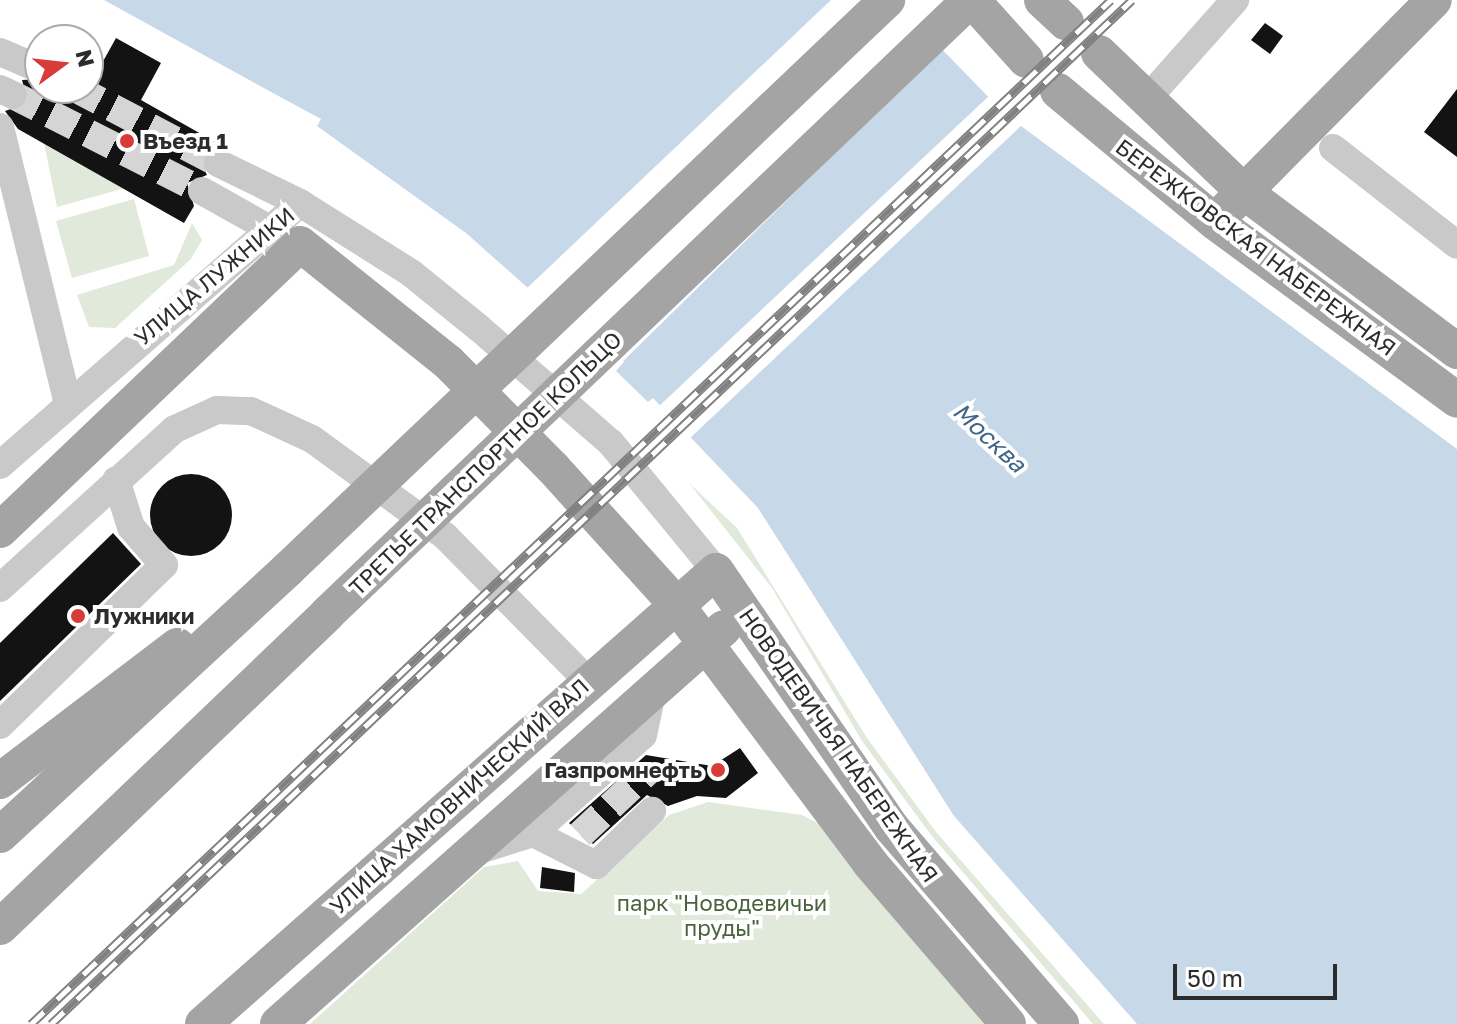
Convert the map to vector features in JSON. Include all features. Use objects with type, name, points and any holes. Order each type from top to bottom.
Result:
[{"type":"main road","points":[[0,835],[272,584],[887,0]]},
{"type":"main road","points":[[1215,222],[1434,0]]},
{"type":"main road","points":[[982,13],[1026,60]]},
{"type":"main road","name":"ТРЕТЬЕ ТРАНСПОРТНОЕ КОЛЬЦО","points":[[0,927],[982,13]]},
{"type":"main road","name":"БЕРЕЖКОВСКАЯ НАБЕРЕЖНАЯ","points":[[1099,53],[1243,191],[1457,351]]},
{"type":"main road","name":"БЕРЕЖКОВСКАЯ НАБЕРЕЖНАЯ","points":[[1058,91],[1215,222],[1457,400]]},
{"type":"main road","points":[[0,530],[231,307],[285,237]]},
{"type":"main road","name":"НОВОДЕВИЧЬЯ НАБЕРЕЖНАЯ","points":[[285,237],[465,378],[675,603],[870,863],[1008,1024]]},
{"type":"main road","name":"НОВОДЕВИЧЬЯ НАБЕРЕЖНАЯ","points":[[716,571],[892,828],[1061,1024]]},
{"type":"main road","name":"УЛИЦА ХАМОВНИЧЕСКИЙ ВАЛ","points":[[207,1022],[675,603],[716,571]]},
{"type":"main road","points":[[0,781],[128,678],[272,584]]},
{"type":"main road","points":[[278,1024],[653,688],[745,612]]},
{"type":"street","points":[[1146,100],[1235,0]]},
{"type":"street","points":[[0,52],[24,62]]},
{"type":"street","points":[[0,127],[67,400]]},
{"type":"street","points":[[1333,148],[1457,245]]},
{"type":"street","points":[[218,163],[300,203],[411,273],[581,416],[656,491],[716,571]]},
{"type":"street","points":[[202,191],[285,237],[325,219]]},
{"type":"street","name":"УЛИЦА ЛУЖНИКИ","points":[[0,465],[67,400],[128,349],[285,237],[300,203]]},
{"type":"street","name":"УЛИЦА ЛУЖНИКИ","points":[[128,349],[231,307]]},
{"type":"street","points":[[364,474],[465,378]]},
{"type":"street","points":[[0,588],[116,480],[189,420],[235,408],[293,428],[364,474],[486,570],[588,681]]},
{"type":"street","points":[[0,725],[164,565],[131,527],[116,480]]},
{"type":"street","points":[[461,858],[533,833],[644,745],[653,688]]},
{"type":"street","points":[[533,833],[572,842],[596,865],[652,811]]},
{"type":"green space","points":[[44,143],[129,187],[57,207]]},
{"type":"green space","points":[[134,199],[149,256],[72,278],[56,221]]},
{"type":"green space","points":[[192,223],[202,240],[191,259],[115,328],[89,327],[77,295],[174,265]]},
{"type":"green space","points":[[689,483],[737,528],[867,738],[936,832],[1104,1024],[1093,1024],[931,835],[862,741],[772,588]]},
{"type":"green space","name":"парк \"Новодевичьи пруды\"","points":[[708,802],[802,815],[825,827],[984,1024],[310,1024],[484,867],[518,861],[538,891],[581,894],[669,815]]},
{"type":"water","name":"Москва","points":[[104,0],[894,0],[1005,114],[1457,449],[1457,1024],[1137,1024],[954,816],[758,508],[653,398],[648,402],[616,371],[624,362],[547,289],[538,297],[466,233],[317,126],[320,119]]},
{"type":"pier","points":[[100,0],[321,119],[315,130],[315,121]]},
{"type":"pier","points":[[831,0],[899,0],[944,46],[612,372],[619,363],[546,294],[537,301],[525,290]]},
{"type":"pier","points":[[991,94],[1024,123],[688,440],[657,408]]},
{"type":"building","points":[[1265,23],[1283,36],[1270,54],[1251,40]]},
{"type":"building","name":"Въезд 1","points":[[116,38],[161,63],[141,100],[226,148],[208,149],[201,163],[207,175],[187,183],[194,206],[184,223],[18,129],[5,111],[25,104],[104,104],[104,60]]},
{"type":"building","points":[[1457,89],[1457,157],[1424,132]]},
{"type":"building","points":[[183,474],[199,474],[214,481],[225,492],[232,515],[229,531],[220,544],[199,556],[183,556],[168,549],[157,538],[150,523],[150,507],[157,492],[168,481]]},
{"type":"building","points":[[113,533],[141,564],[0,701],[0,643]]},
{"type":"building","points":[[740,748],[758,773],[726,798],[697,796],[668,806],[647,795],[593,844],[569,823],[646,755],[712,766]]},
{"type":"building","points":[[542,867],[575,873],[574,892],[540,888]]},
{"type":"tunnel","points":[[13,95],[202,191]]},
{"type":"tunnel","points":[[104,103],[218,163]]},
{"type":"tunnel","points":[[580,835],[648,771]]},
{"type":"railway","points":[[31,1024],[1111,0]]},
{"type":"railway","points":[[51,1024],[1132,0]]},
{"type":"place","name":"Въезд 1","points":[[127,141]]},
{"type":"place","name":"Лужники","points":[[78,616]]},
{"type":"place","name":"Газпромнефть","points":[[718,770]]}]
